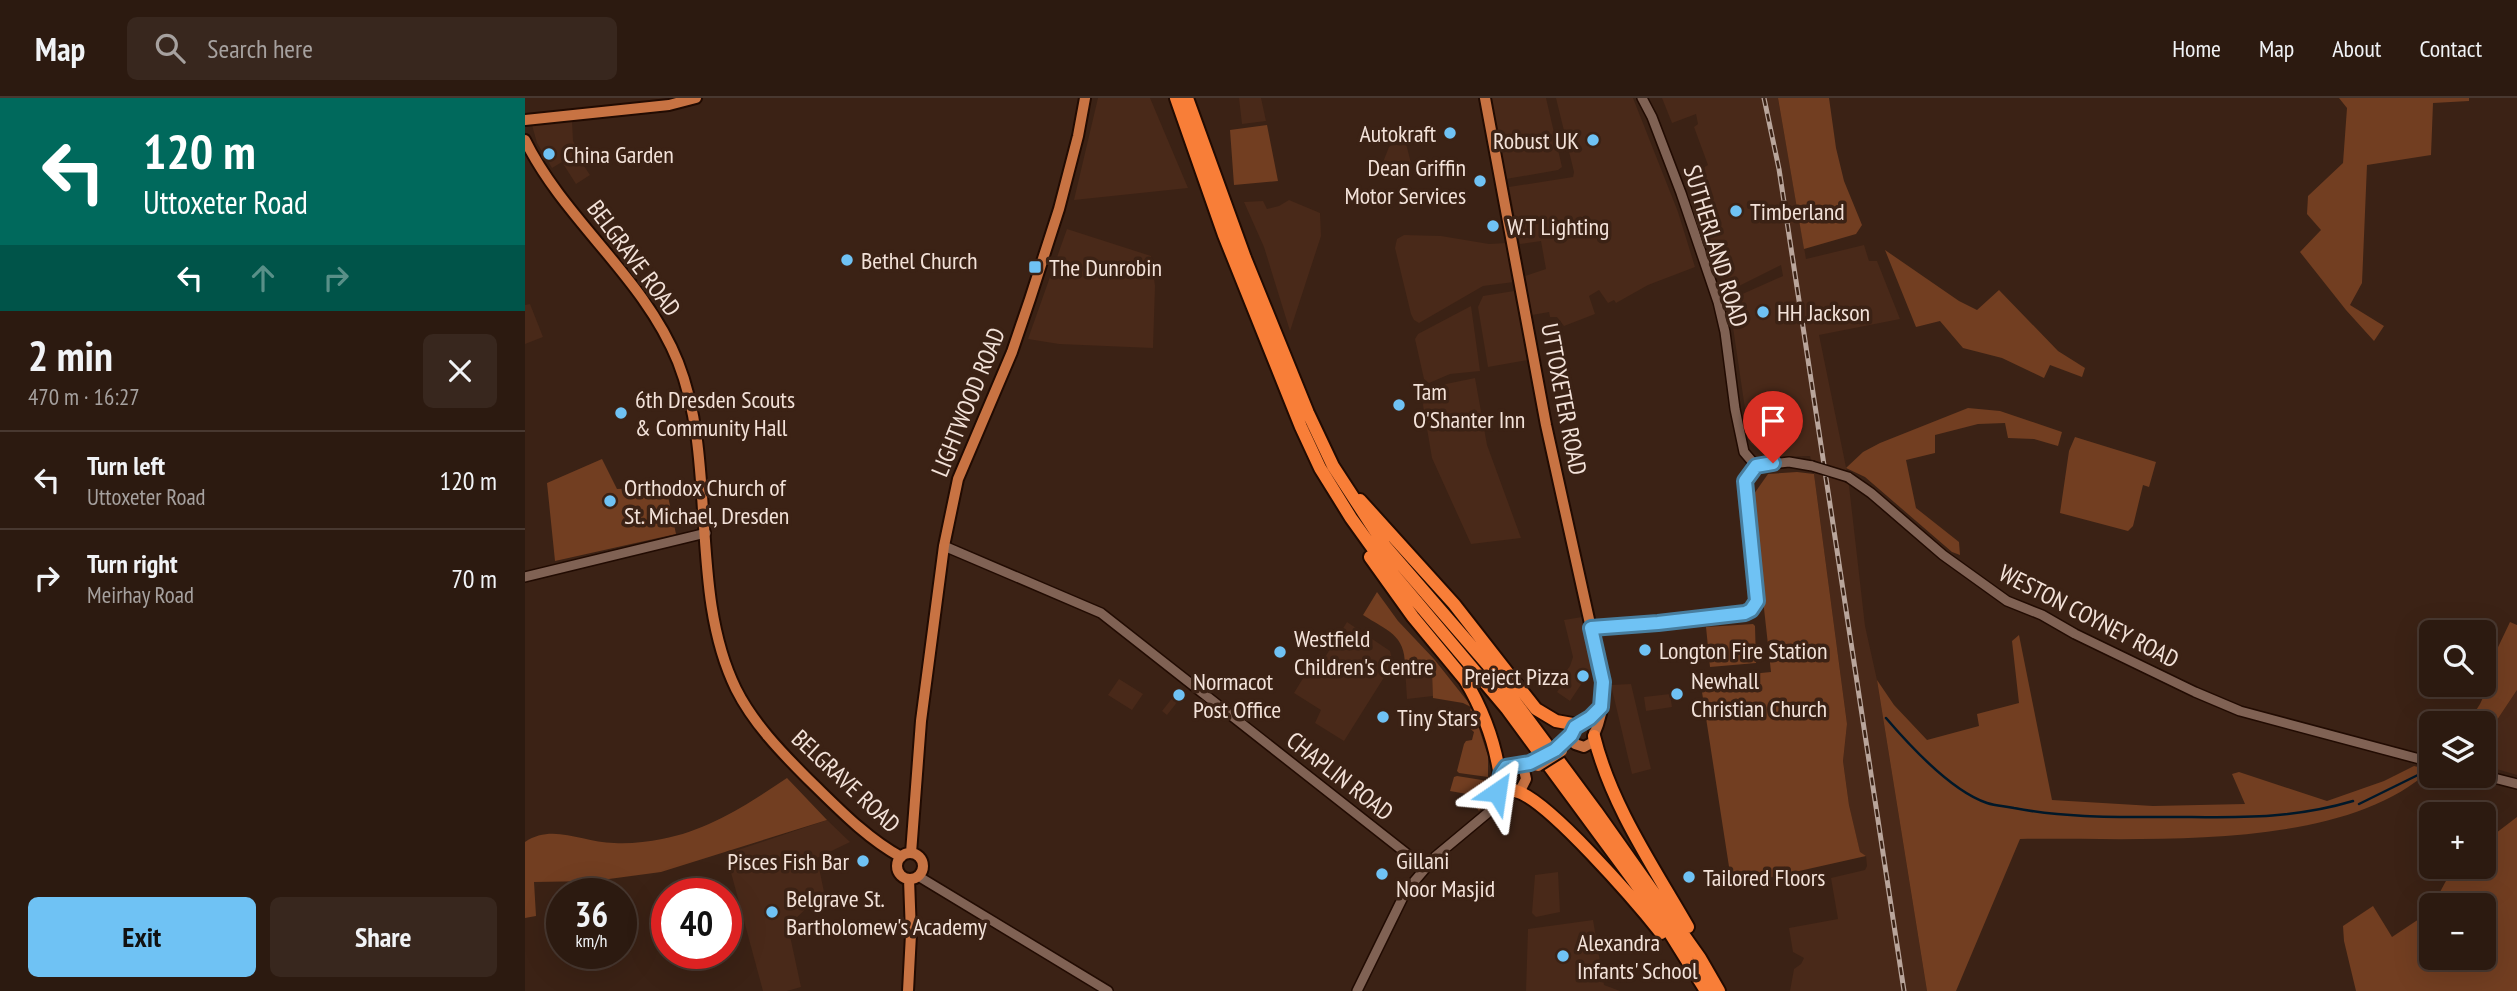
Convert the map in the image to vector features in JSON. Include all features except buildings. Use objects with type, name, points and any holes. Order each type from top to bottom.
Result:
[{"type":"highway","points":[[1170,98],[1264,336],[1320,468],[1344,516],[1385,581],[1475,696],[1492,740],[1501,779]]},
{"type":"highway","points":[[1176,98],[1197,161]]},
{"type":"highway","points":[[1187,98],[1245,258],[1313,426],[1333,466],[1385,546],[1479,655],[1535,728],[1652,888],[1720,991]]},
{"type":"highway","points":[[1313,426],[1359,498],[1454,604],[1536,709],[1556,721],[1576,728]]},
{"type":"highway","points":[[1320,468],[1379,557],[1443,629],[1507,709],[1658,914],[1702,985]]},
{"type":"highway","points":[[1594,735],[1605,770],[1626,817],[1712,969],[1720,991]]},
{"type":"highway","points":[[1518,789],[1531,797],[1601,864],[1648,916],[1702,985]]},
{"type":"main road","points":[[525,120],[669,104],[696,98]]},
{"type":"main road","name":"LIGHTWOOD ROAD","points":[[906,855],[944,546],[958,479],[1012,352],[1059,209],[1085,98]]},
{"type":"main road","name":"UTTOXETER ROAD","points":[[1485,98],[1546,425],[1603,682],[1600,718],[1594,735]]},
{"type":"main road","name":"BELGRAVE ROAD","points":[[525,141],[536,163]]},
{"type":"main road","name":"BELGRAVE ROAD","points":[[525,152],[643,301],[665,335],[678,363],[692,414],[711,593],[720,644],[736,688],[760,726],[787,759],[861,829],[906,855]]},
{"type":"main road","points":[[1518,789],[1537,764],[1561,749],[1576,728],[1601,707]]},
{"type":"main road","points":[[1561,749],[1591,744],[1594,735],[1590,727],[1576,728]]},
{"type":"main road","points":[[1576,728],[1573,742],[1580,747]]},
{"type":"main road","points":[[1518,789],[1506,788],[1501,779],[1506,767],[1537,764]]},
{"type":"main road","points":[[1515,765],[1525,772],[1526,779],[1518,789]]},
{"type":"main road","points":[[906,855],[917,856],[922,861],[922,870],[913,877],[899,872],[897,864],[906,855]]},
{"type":"main road","points":[[908,991],[913,877]]},
{"type":"street","name":"SUTHERLAND ROAD","points":[[1642,98],[1653,117],[1718,302],[1744,452],[1756,466]]},
{"type":"street","name":"WESTON COYNEY ROAD","points":[[1756,466],[1789,462],[1848,477],[1871,493],[1943,555],[2007,601],[2042,615],[2075,634],[2219,703],[2339,739],[2419,759]]},
{"type":"street","points":[[1591,628],[1658,623],[1745,613],[1751,610],[1757,601],[1745,481],[1756,466]]},
{"type":"street","points":[[525,577],[706,533]]},
{"type":"street","name":"CHAPLIN ROAD","points":[[944,546],[1101,613],[1425,868]]},
{"type":"street","points":[[1490,810],[1501,779]]},
{"type":"street","points":[[2496,779],[2517,784]]},
{"type":"street","points":[[1357,991],[1406,891],[1425,868],[1490,810],[1518,789]]},
{"type":"street","points":[[913,877],[1108,991]]},
{"type":"shaded area","points":[[1098,98],[1150,98],[1188,188],[1074,200]]},
{"type":"shaded area","points":[[1239,98],[1261,98],[1266,121],[1242,124]]},
{"type":"shaded area","points":[[1491,98],[1546,98],[1562,167],[1506,179]]},
{"type":"shaded area","points":[[1556,98],[1633,98],[1678,212],[1695,267],[1648,285],[1616,303],[1614,300],[1608,303],[1599,290],[1589,296],[1595,314],[1564,326],[1557,317],[1550,317],[1549,312],[1532,315],[1525,276],[1546,269],[1541,241],[1520,244],[1509,187],[1573,177]]},
{"type":"shaded area","points":[[1662,98],[1778,98],[1806,259],[1864,245],[1869,261],[1877,261],[1900,319],[1819,335],[1848,477],[1865,626],[1877,680],[1927,991],[1790,991],[1794,969],[1804,958],[1793,952],[1789,928],[1838,919],[1831,878],[1865,870],[1867,866],[1866,856],[1860,853],[1849,805],[1843,761],[1847,724],[1814,474],[1810,456],[1768,457],[1750,443],[1729,300],[1783,276],[1781,265],[1727,292],[1689,188],[1693,174],[1708,165],[1694,127],[1698,124],[1696,114],[1672,123]]},
{"type":"shaded area","points":[[1778,98],[1829,98],[1844,181],[1862,225],[1856,234],[1804,249]]},
{"type":"shaded area","points":[[2339,98],[2469,98],[2469,101],[2433,103],[2431,155],[2367,165],[2362,283],[2350,305],[2384,326],[2374,341],[2300,252],[2321,230],[2307,214],[2308,196],[2343,163],[2347,108]]},
{"type":"shaded area","points":[[572,120],[573,141],[579,152],[576,154],[590,175],[576,184],[562,162],[552,168],[537,143],[532,125]]},
{"type":"shaded area","points":[[1267,125],[1278,181],[1234,185],[1230,130]]},
{"type":"shaded area","points":[[1404,136],[1411,163],[1383,162],[1389,147]]},
{"type":"shaded area","points":[[1289,200],[1320,213],[1321,236],[1290,331],[1264,247],[1244,202],[1263,201],[1267,209]]},
{"type":"shaded area","points":[[1067,229],[1151,256],[1155,286],[1153,348],[1059,344],[1028,339]]},
{"type":"shaded area","points":[[1404,235],[1441,236],[1489,244],[1507,243],[1514,282],[1483,286],[1419,323],[1411,314],[1395,248],[1397,239]]},
{"type":"shaded area","points":[[1885,250],[1959,301],[1977,310],[1999,290],[2058,351],[2085,368],[2082,377],[2050,365],[2044,378],[2002,358],[1963,348],[1940,321],[1916,327]]},
{"type":"shaded area","points":[[1514,291],[1528,360],[1488,367],[1478,307],[1483,296]]},
{"type":"shaded area","points":[[530,304],[543,337],[525,344],[525,305]]},
{"type":"shaded area","points":[[1471,306],[1480,371],[1450,374],[1429,383],[1424,379],[1415,339],[1418,334]]},
{"type":"shaded area","points":[[1475,378],[1487,445],[1521,538],[1471,544],[1432,458],[1423,405],[1425,396],[1446,384]]},
{"type":"shaded area","points":[[1968,408],[2000,411],[2062,432],[2058,446],[2034,439],[2008,438],[2005,423],[1978,424],[1935,435],[1935,453],[1906,460],[1916,508],[1959,542],[1960,555],[1952,552],[1865,477],[1846,468],[1863,452],[1880,443]]},
{"type":"shaded area","points":[[2075,437],[2156,462],[2149,487],[2143,485],[2133,526],[2128,531],[2060,513],[2069,451]]},
{"type":"shaded area","points":[[602,459],[617,489],[666,487],[676,534],[555,561],[547,483]]},
{"type":"shaded area","points":[[1768,474],[1814,474],[1847,724],[1843,761],[1849,805],[1860,852],[1866,856],[1732,886],[1700,679],[1771,672],[1756,536],[1749,501]]},
{"type":"shaded area","points":[[1377,592],[1398,621],[1434,659],[1472,707],[1488,756],[1488,777],[1457,771],[1464,744],[1472,740],[1474,732],[1467,726],[1471,707],[1433,698],[1432,668],[1405,668],[1405,657],[1399,641],[1388,630],[1363,615]]},
{"type":"shaded area","points":[[1582,617],[1594,665],[1570,701],[1557,692],[1564,682],[1562,677],[1573,657],[1564,620]]},
{"type":"shaded area","points":[[1347,622],[1390,651],[1393,663],[1344,741],[1315,723],[1321,710],[1294,693],[1305,675],[1312,678]]},
{"type":"shaded area","points":[[2510,622],[2517,625],[2517,690],[2496,722],[2496,711],[2476,711],[2483,697],[2496,697],[2496,651]]},
{"type":"shaded area","points":[[1753,624],[1756,663],[1710,667],[1706,627]]},
{"type":"shaded area","points":[[2019,635],[2052,800],[2153,806],[2245,804],[2232,774],[2239,772],[2327,801],[2384,781],[2414,766],[2419,767],[2419,778],[2391,797],[2344,816],[2291,828],[2177,838],[2020,839],[1956,991],[1927,991],[1877,680],[1894,705],[1927,740],[1979,726],[1977,714],[2019,703],[2012,641]]},
{"type":"shaded area","points":[[1433,667],[1433,696],[1407,699],[1405,668]]},
{"type":"shaded area","points":[[1119,679],[1143,694],[1132,710],[1108,695]]},
{"type":"shaded area","points":[[1631,684],[1651,769],[1632,774],[1611,685]]},
{"type":"shaded area","points":[[1181,687],[1186,691],[1167,715],[1162,711]]},
{"type":"shaded area","points":[[2517,690],[2517,775],[2496,769],[2496,722]]},
{"type":"shaded area","points":[[1670,694],[1672,707],[1646,711],[1644,697]]},
{"type":"shaded area","points":[[1454,777],[1488,781],[1486,801],[1479,811],[1467,794],[1450,791]]},
{"type":"shaded area","points":[[787,778],[827,820],[661,872],[616,878],[546,878],[546,882],[534,882],[536,916],[525,918],[525,842],[546,834],[568,835],[602,842],[650,841],[679,835],[712,823]]},
{"type":"shaded area","points":[[2517,817],[2517,991],[2356,991],[2343,926],[2373,906],[2392,937],[2419,919],[2419,970],[2496,970],[2496,893],[2439,893],[2447,879],[2496,879],[2496,833]]},
{"type":"shaded area","name":"Belgrave St. Bartholomew's Academy","points":[[827,820],[850,842],[817,858],[824,892],[795,919],[790,936],[801,987],[787,991],[763,991],[742,913],[742,878],[732,878],[726,854]]},
{"type":"shaded area","points":[[1558,872],[1560,912],[1536,917],[1532,913],[1535,875]]},
{"type":"shaded area","name":"Alexandra Infants' School","points":[[1593,920],[1604,985],[1620,991],[1526,991],[1528,929]]},
{"type":"waterway","points":[[1886,718],[1919,754],[1959,789],[1997,805],[2052,814],[2091,816],[2239,817],[2306,812],[2353,801]]},
{"type":"waterway","points":[[2359,804],[2419,774]]},
{"type":"railway","points":[[1764,98],[1779,169],[1904,991]]},
{"type":"place","name":"Autokraft","points":[[1450,133]]},
{"type":"place","name":"Robust UK","points":[[1593,140]]},
{"type":"place","name":"China Garden","points":[[549,154]]},
{"type":"place","name":"Dean Griffin Motor Services","points":[[1480,181]]},
{"type":"place","name":"Timberland","points":[[1736,211]]},
{"type":"place","name":"W.T Lighting","points":[[1493,226]]},
{"type":"place","name":"Bethel Church","points":[[847,260]]},
{"type":"place","name":"The Dunrobin","points":[[1035,267]]},
{"type":"place","name":"HH Jackson","points":[[1763,312]]},
{"type":"place","name":"Tam O'Shanter Inn","points":[[1399,405]]},
{"type":"place","name":"6th Dresden Scouts & Community Hall","points":[[621,413]]},
{"type":"place","name":"Orthodox Church of St. Michael, Dresden","points":[[610,501]]},
{"type":"place","name":"Longton Fire Station","points":[[1645,650]]},
{"type":"place","name":"Westfield Children's Centre","points":[[1280,652]]},
{"type":"place","name":"Preject Pizza","points":[[1583,676]]},
{"type":"place","name":"Newhall Christian Church","points":[[1677,694]]},
{"type":"place","name":"Normacot Post Office","points":[[1179,695]]},
{"type":"place","name":"Tiny Stars","points":[[1383,717]]},
{"type":"place","name":"Pisces Fish Bar","points":[[863,861]]},
{"type":"place","name":"Gillani Noor Masjid","points":[[1382,874]]},
{"type":"place","name":"Tailored Floors","points":[[1689,877]]},
{"type":"place","name":"Belgrave St. Bartholomew's Academy","points":[[772,912]]},
{"type":"place","name":"Alexandra Infants' School","points":[[1563,956]]},
{"type":"route","points":[[1497,792],[1501,774],[1506,767],[1530,763],[1555,750],[1571,735],[1575,727],[1601,707],[1603,682],[1591,628],[1658,623],[1745,613],[1751,610],[1757,601],[1745,481],[1756,466],[1773,463]]}]
